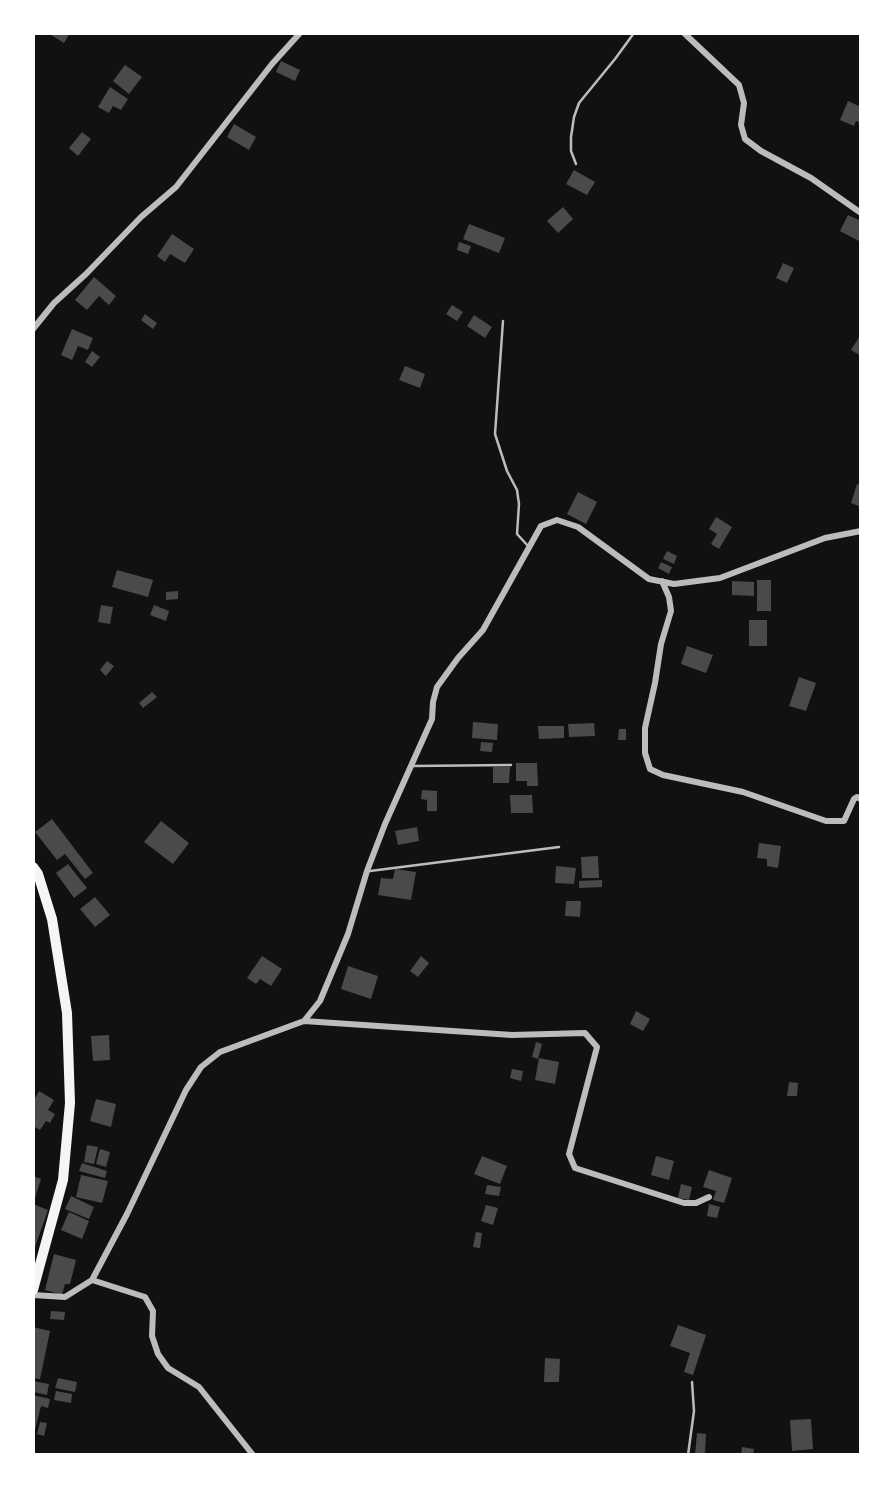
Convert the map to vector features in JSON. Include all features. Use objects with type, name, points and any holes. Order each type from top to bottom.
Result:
[{"type":"main road","points":[[33,867],[38,874],[52,919],[67,1013],[70,1103],[63,1180],[33,1292]]},
{"type":"street","points":[[33,329],[54,303],[141,217],[176,187],[272,64],[300,33]]},
{"type":"street","points":[[684,33],[739,85],[744,103],[741,125],[745,139],[761,151],[811,178],[861,213]]},
{"type":"street","points":[[304,1021],[320,1001],[348,934],[385,824],[432,719],[437,687],[483,630],[541,526],[557,520],[578,527],[649,579],[674,584],[720,578],[825,538],[861,531]]},
{"type":"street","points":[[662,582],[669,597],[671,611],[661,643],[645,728],[645,753],[650,769],[663,775],[743,792],[826,821],[844,821],[853,799],[861,799]]},
{"type":"street","points":[[33,1292],[65,1297],[92,1280],[127,1214],[186,1090],[201,1067],[220,1052],[304,1021],[512,1035],[585,1033],[597,1046],[569,1154],[575,1168],[684,1203],[696,1203],[709,1197]]},
{"type":"street","points":[[92,1280],[145,1297],[153,1311],[152,1336],[158,1354],[168,1368],[199,1387],[253,1455]]},
{"type":"lane","points":[[576,164],[571,151],[571,137],[579,103],[634,33]]},
{"type":"lane","points":[[503,321],[495,434],[507,471],[517,491],[517,534],[529,547]]},
{"type":"lane","points":[[412,766],[511,765]]},
{"type":"lane","points":[[367,871],[559,847]]},
{"type":"lane","points":[[688,1455],[694,1410],[692,1382]]},
{"type":"building","points":[[48,33],[70,33],[64,43]]},
{"type":"building","points":[[281,61],[300,70],[295,81],[276,72]]},
{"type":"building","points":[[125,65],[142,77],[129,94],[113,81]]},
{"type":"building","points":[[110,87],[128,99],[121,110],[113,106],[109,113],[98,107]]},
{"type":"building","points":[[848,101],[861,107],[861,123],[856,121],[854,126],[840,120]]},
{"type":"building","points":[[234,124],[256,137],[249,150],[227,137]]},
{"type":"building","points":[[82,132],[91,139],[78,156],[69,148]]},
{"type":"building","points":[[574,170],[595,182],[587,195],[566,184]]},
{"type":"building","points":[[563,207],[573,219],[558,233],[547,221]]},
{"type":"building","points":[[848,215],[861,221],[859,241],[840,231]]},
{"type":"building","points":[[469,224],[505,238],[499,253],[463,239]]},
{"type":"building","points":[[172,234],[194,249],[185,263],[170,254],[165,262],[157,256]]},
{"type":"building","points":[[459,242],[471,246],[468,254],[457,250]]},
{"type":"building","points":[[783,263],[794,268],[787,283],[776,278]]},
{"type":"building","points":[[94,277],[116,296],[109,305],[99,296],[87,310],[75,300]]},
{"type":"building","points":[[452,305],[463,312],[457,321],[446,314]]},
{"type":"building","points":[[145,314],[157,323],[153,329],[141,320]]},
{"type":"building","points":[[474,315],[492,327],[485,338],[467,326]]},
{"type":"building","points":[[72,329],[93,338],[88,350],[78,346],[72,360],[61,355]]},
{"type":"building","points":[[861,334],[861,356],[851,350]]},
{"type":"building","points":[[92,351],[100,357],[92,367],[85,362]]},
{"type":"building","points":[[405,366],[425,374],[420,388],[399,380]]},
{"type":"building","points":[[857,484],[861,485],[861,507],[851,503]]},
{"type":"building","points":[[578,492],[597,502],[586,524],[567,514]]},
{"type":"building","points":[[716,517],[732,527],[719,549],[711,544],[717,534],[709,529]]},
{"type":"building","points":[[667,551],[677,556],[674,564],[663,559]]},
{"type":"building","points":[[661,562],[672,567],[669,574],[658,568]]},
{"type":"building","points":[[117,570],[153,580],[148,597],[112,587]]},
{"type":"building","points":[[757,580],[771,580],[771,611],[757,611]]},
{"type":"building","points":[[732,581],[754,582],[754,596],[732,595]]},
{"type":"building","points":[[178,591],[178,599],[166,600],[166,592]]},
{"type":"building","points":[[101,605],[113,607],[110,624],[98,622]]},
{"type":"building","points":[[154,605],[169,611],[166,621],[150,615]]},
{"type":"building","points":[[749,620],[767,620],[767,646],[749,646]]},
{"type":"building","points":[[687,646],[713,655],[706,673],[681,664]]},
{"type":"building","points":[[107,661],[114,666],[106,676],[100,670]]},
{"type":"building","points":[[799,677],[816,683],[806,711],[789,706]]},
{"type":"building","points":[[152,692],[157,697],[143,708],[139,703]]},
{"type":"building","points":[[473,722],[498,724],[497,740],[472,738]]},
{"type":"building","points":[[594,723],[595,736],[569,737],[568,724]]},
{"type":"building","points":[[538,726],[564,726],[564,738],[539,739]]},
{"type":"building","points":[[619,729],[626,729],[626,740],[618,740]]},
{"type":"building","points":[[481,742],[493,743],[492,752],[480,751]]},
{"type":"building","points":[[516,763],[537,763],[538,786],[527,786],[527,781],[516,781]]},
{"type":"building","points":[[493,767],[510,767],[509,783],[493,783]]},
{"type":"building","points":[[422,790],[437,791],[437,811],[427,811],[427,800],[421,799]]},
{"type":"building","points":[[510,795],[532,795],[533,813],[511,813]]},
{"type":"building","points":[[52,819],[93,873],[85,879],[65,854],[57,860],[35,832]]},
{"type":"building","points":[[161,821],[189,843],[173,864],[144,842]]},
{"type":"building","points":[[417,827],[419,841],[398,845],[395,831]]},
{"type":"building","points":[[759,843],[781,846],[778,868],[767,866],[767,859],[757,858]]},
{"type":"building","points":[[598,856],[599,878],[582,878],[581,857]]},
{"type":"building","points":[[68,864],[87,888],[74,898],[56,873]]},
{"type":"building","points":[[556,866],[576,868],[574,884],[555,883]]},
{"type":"building","points":[[395,869],[416,872],[411,900],[378,895],[381,878],[393,879]]},
{"type":"building","points":[[602,880],[602,887],[579,888],[579,881]]},
{"type":"building","points":[[95,897],[110,915],[95,927],[80,909]]},
{"type":"building","points":[[566,901],[581,901],[580,917],[565,916]]},
{"type":"building","points":[[262,956],[282,969],[271,986],[260,979],[256,984],[247,978]]},
{"type":"building","points":[[421,956],[429,963],[418,977],[410,971]]},
{"type":"building","points":[[348,966],[378,976],[371,999],[341,989]]},
{"type":"building","points":[[636,1011],[650,1019],[643,1031],[630,1024]]},
{"type":"building","points":[[109,1035],[110,1060],[93,1061],[91,1036]]},
{"type":"building","points":[[536,1042],[542,1044],[538,1059],[532,1057]]},
{"type":"building","points":[[539,1058],[559,1062],[555,1084],[535,1080]]},
{"type":"building","points":[[512,1069],[523,1071],[521,1081],[510,1078]]},
{"type":"building","points":[[789,1082],[798,1083],[797,1096],[787,1096]]},
{"type":"building","points":[[39,1091],[54,1100],[48,1110],[55,1114],[50,1123],[46,1121],[40,1130],[33,1126],[33,1102]]},
{"type":"building","points":[[96,1099],[116,1104],[111,1127],[90,1121]]},
{"type":"building","points":[[87,1145],[98,1147],[94,1164],[84,1162]]},
{"type":"building","points":[[100,1149],[110,1152],[106,1167],[96,1164]]},
{"type":"building","points":[[482,1156],[507,1166],[500,1184],[474,1174]]},
{"type":"building","points":[[656,1156],[674,1161],[669,1180],[651,1175]]},
{"type":"building","points":[[82,1163],[107,1171],[105,1178],[79,1171]]},
{"type":"building","points":[[709,1170],[732,1178],[724,1203],[713,1200],[716,1191],[703,1187]]},
{"type":"building","points":[[81,1175],[108,1181],[102,1203],[76,1197]]},
{"type":"building","points":[[33,1176],[41,1179],[34,1201],[33,1201]]},
{"type":"building","points":[[681,1184],[692,1187],[689,1200],[678,1198]]},
{"type":"building","points":[[487,1185],[501,1187],[499,1196],[485,1194]]},
{"type":"building","points":[[71,1196],[94,1207],[89,1219],[65,1209]]},
{"type":"building","points":[[33,1204],[48,1210],[34,1250],[33,1250]]},
{"type":"building","points":[[709,1204],[720,1207],[717,1218],[707,1216]]},
{"type":"building","points":[[486,1205],[498,1208],[493,1225],[481,1221]]},
{"type":"building","points":[[69,1212],[89,1221],[82,1239],[61,1230]]},
{"type":"building","points":[[476,1232],[482,1233],[480,1248],[473,1247]]},
{"type":"building","points":[[54,1254],[76,1260],[70,1284],[65,1284],[62,1295],[45,1290]]},
{"type":"building","points":[[51,1311],[65,1312],[64,1320],[50,1319]]},
{"type":"building","points":[[678,1325],[706,1335],[693,1375],[684,1372],[690,1353],[670,1346]]},
{"type":"building","points":[[33,1327],[50,1331],[40,1379],[33,1378]]},
{"type":"building","points":[[545,1358],[560,1359],[559,1382],[544,1382]]},
{"type":"building","points":[[58,1378],[77,1382],[75,1392],[55,1388]]},
{"type":"building","points":[[33,1381],[49,1384],[47,1395],[33,1392]]},
{"type":"building","points":[[56,1391],[72,1394],[71,1403],[54,1400]]},
{"type":"building","points":[[33,1395],[50,1399],[48,1408],[41,1406],[34,1434]]},
{"type":"building","points":[[811,1419],[813,1449],[792,1451],[790,1420]]},
{"type":"building","points":[[40,1422],[47,1423],[44,1436],[37,1434]]},
{"type":"building","points":[[697,1433],[706,1434],[705,1455],[695,1455]]},
{"type":"building","points":[[742,1447],[754,1449],[753,1455],[741,1455]]}]
